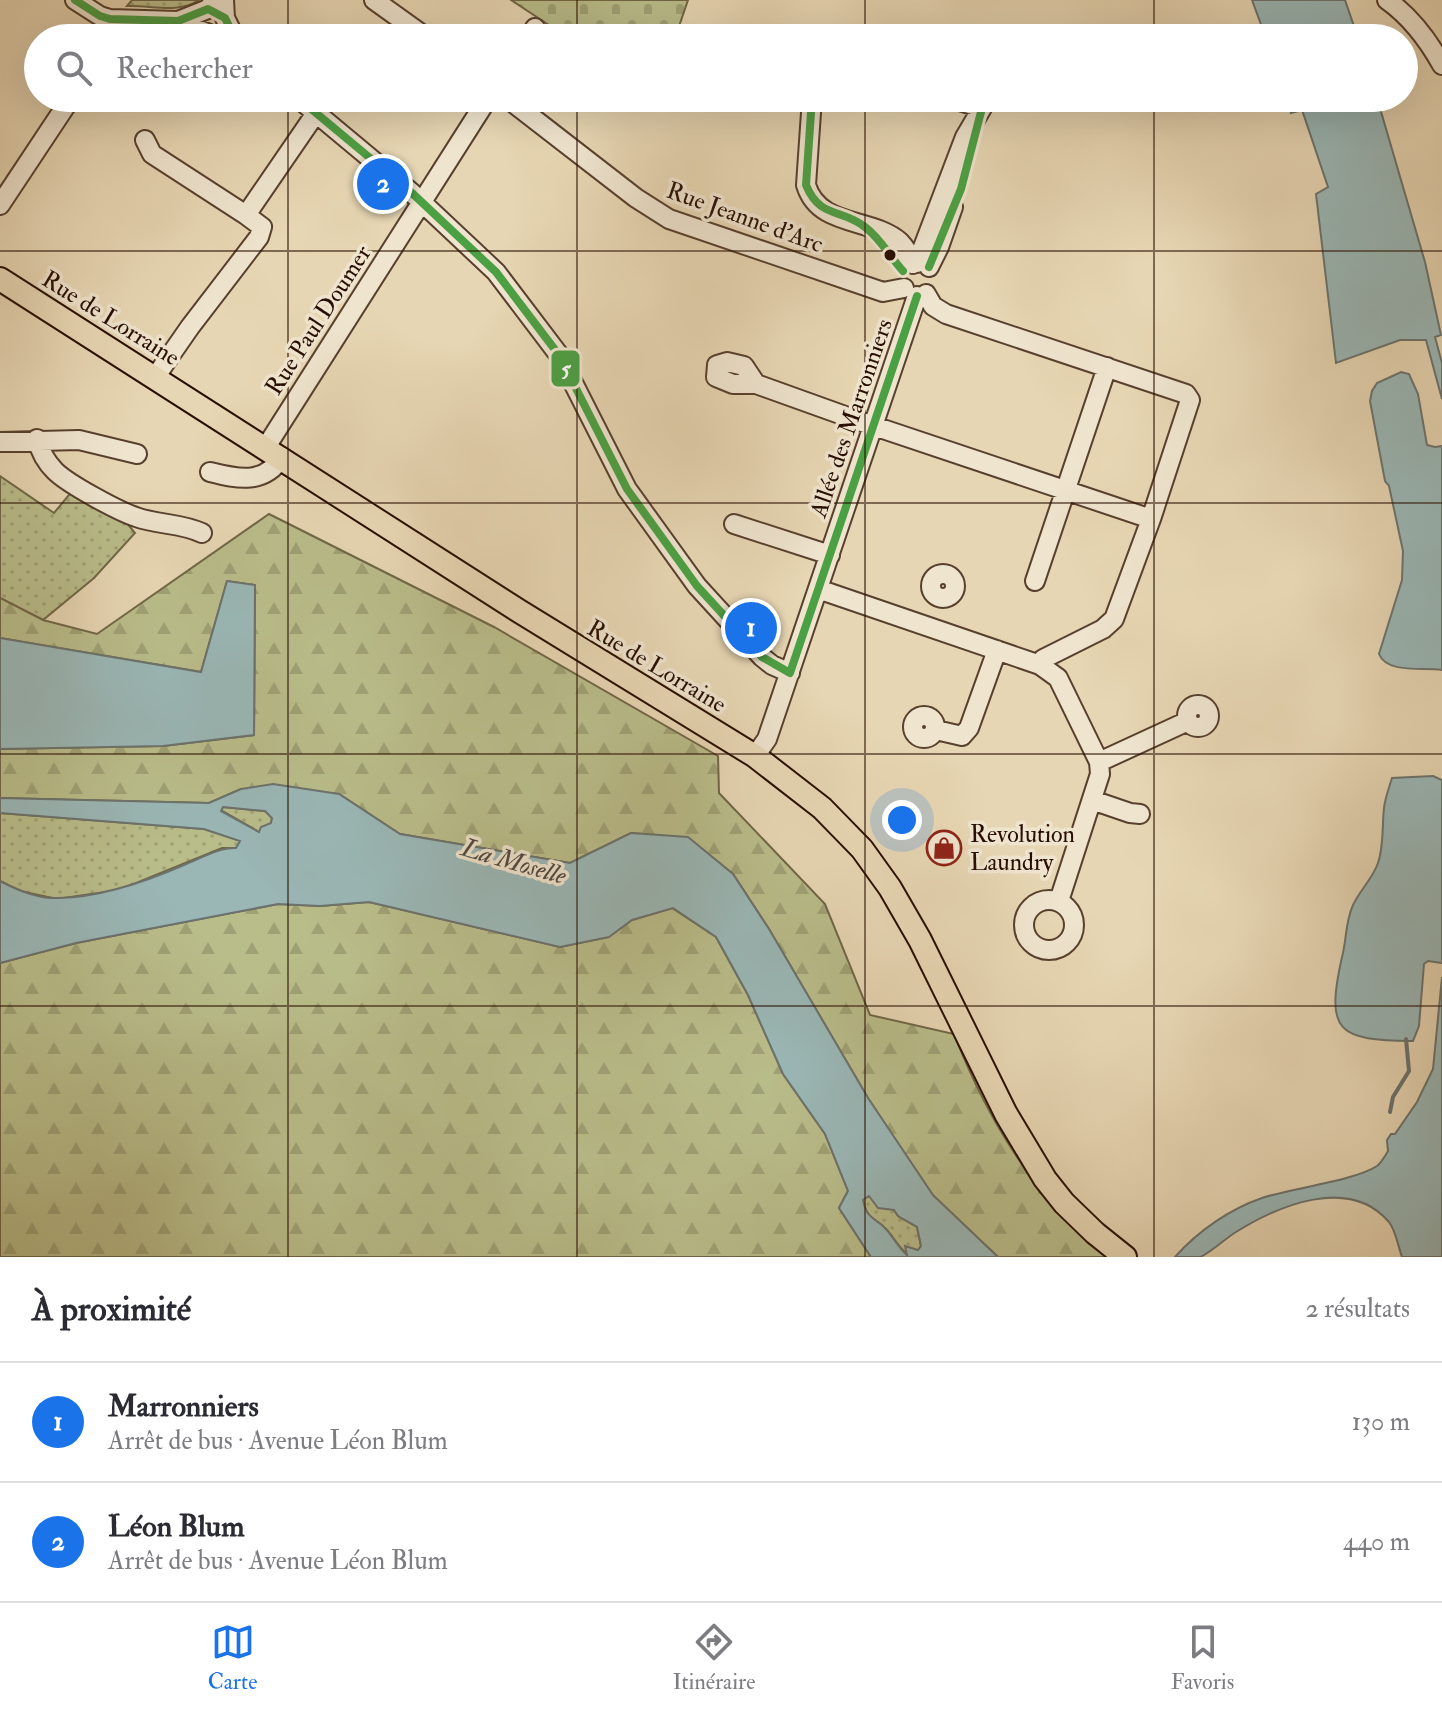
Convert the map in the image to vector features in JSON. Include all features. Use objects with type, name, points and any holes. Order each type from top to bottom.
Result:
[{"type":"main road","name":"Rue de Lorraine","points":[[0,279],[519,611],[755,756],[822,808],[862,849],[890,888],[920,940],[1031,1159],[1064,1203],[1125,1257]]},
{"type":"street","points":[[75,0],[110,19],[178,21],[186,24]]},
{"type":"street","points":[[374,0],[407,24]]},
{"type":"street","points":[[1387,0],[1414,24]]},
{"type":"street","points":[[178,21],[218,7]]},
{"type":"street","points":[[109,24],[110,19]]},
{"type":"street","points":[[1418,29],[1442,65]]},
{"type":"street","points":[[0,205],[62,112]]},
{"type":"street","name":"Rue Paul Doumer","points":[[274,452],[479,112]]},
{"type":"street","name":"Rue Jeanne d'Arc","points":[[525,112],[636,198],[669,219],[883,292],[915,292]]},
{"type":"street","points":[[811,112],[806,185],[810,198],[823,211],[898,240],[934,279],[933,285],[915,292]]},
{"type":"street","points":[[981,112],[975,141],[939,247],[920,264],[902,273],[915,292],[946,314],[1186,394],[1190,400],[1114,619],[1103,629],[1043,659],[1040,665]]},
{"type":"street","points":[[246,215],[316,113],[422,203],[496,272],[541,329],[577,389],[627,489],[697,586],[762,657],[790,673]]},
{"type":"street","points":[[145,140],[152,154],[262,227],[259,237],[156,376]]},
{"type":"street","name":"Allée des Marronniers","points":[[755,756],[767,739],[790,673],[915,292]]},
{"type":"street","points":[[1035,581],[1107,367]]},
{"type":"street","points":[[756,384],[1151,519]]},
{"type":"street","points":[[37,439],[41,452],[56,473],[97,498],[134,516],[185,525],[202,533]]},
{"type":"street","points":[[0,442],[79,440],[137,454]]},
{"type":"street","points":[[210,472],[243,479],[254,478],[271,471],[274,452]]},
{"type":"street","name":"Allée des Marronniers","points":[[734,524],[830,555]]},
{"type":"street","points":[[818,589],[1040,665],[1058,678],[1099,762],[1100,774],[1059,901]]},
{"type":"street","points":[[940,632],[948,606],[947,597]]},
{"type":"street","points":[[936,730],[962,736],[969,728],[997,650]]},
{"type":"street","points":[[1099,762],[1188,721]]},
{"type":"street","points":[[1092,800],[1140,814]]},
{"type":"green space","points":[[132,0],[199,0],[183,7],[164,8],[127,6]]},
{"type":"green space","points":[[511,0],[688,0],[680,24],[547,24]]},
{"type":"green space","points":[[0,476],[54,513],[73,490],[126,522],[135,533],[94,578],[43,620],[0,598]]},
{"type":"green space","points":[[269,514],[494,627],[718,756],[719,793],[825,904],[870,1015],[954,1034],[982,1097],[1016,1156],[1058,1210],[1108,1257],[998,1257],[933,1196],[868,1098],[769,929],[733,874],[688,838],[631,833],[570,863],[400,834],[339,794],[241,789],[209,803],[0,798],[0,749],[163,746],[254,735],[255,585],[227,581],[201,672],[0,638],[0,598],[43,620],[97,634]]},
{"type":"green space","points":[[223,807],[265,811],[272,818],[271,824],[259,832],[221,810]]},
{"type":"green space","points":[[0,813],[204,829],[241,841],[236,848],[222,848],[119,890],[57,899],[20,891],[0,881]]},
{"type":"green space","points":[[369,902],[560,947],[608,937],[632,920],[672,908],[716,937],[748,995],[783,1074],[825,1134],[848,1191],[839,1208],[871,1257],[0,1257],[0,963],[76,943],[278,904],[320,906]]},
{"type":"green space","points":[[868,1195],[917,1227],[921,1246],[918,1251],[908,1255],[887,1230],[869,1215],[863,1200]]},
{"type":"water","points":[[1252,0],[1345,0],[1353,24],[1261,24]]},
{"type":"water","points":[[1303,112],[1381,112],[1425,262],[1441,335],[1435,337],[1442,363],[1442,399],[1426,340],[1400,340],[1336,363],[1316,194],[1328,187]]},
{"type":"water","points":[[1401,372],[1409,374],[1418,394],[1427,445],[1442,446],[1442,670],[1397,667],[1383,660],[1379,654],[1402,580],[1403,551],[1389,486],[1385,481],[1370,401],[1377,383]]},
{"type":"water","points":[[227,581],[255,585],[254,735],[163,746],[0,749],[0,638],[201,672]]},
{"type":"water","points":[[1433,776],[1442,780],[1442,963],[1428,961],[1424,964],[1419,1026],[1413,1041],[1353,1034],[1343,1027],[1337,1017],[1335,1002],[1350,912],[1378,863],[1385,804],[1392,778]]},
{"type":"water","name":"La Moselle","points":[[273,784],[339,794],[400,834],[570,863],[631,833],[688,837],[733,874],[769,929],[868,1098],[933,1195],[998,1257],[871,1257],[839,1208],[848,1191],[825,1134],[783,1074],[748,995],[716,937],[673,908],[632,920],[609,937],[560,947],[369,902],[320,906],[278,904],[76,943],[0,963],[0,881],[44,897],[91,895],[139,883],[216,852],[236,848],[240,841],[204,829],[0,813],[0,798],[209,803],[241,789]],"holes":[[[223,807],[265,811],[272,818],[271,823],[261,827],[259,832],[221,811]],[[869,1196],[878,1208],[894,1210],[898,1216],[917,1227],[921,1246],[918,1250],[905,1246],[907,1255],[886,1229],[869,1215],[863,1200]]]},
{"type":"water","points":[[1442,977],[1442,1257],[1402,1257],[1389,1222],[1373,1208],[1354,1200],[1334,1198],[1292,1205],[1272,1213],[1236,1232],[1200,1257],[1175,1257],[1194,1238],[1238,1208],[1275,1194],[1354,1176],[1378,1165],[1388,1151],[1387,1140],[1395,1134],[1417,1102],[1433,1069]]},
{"type":"waterway","points":[[1390,1112],[1393,1097],[1409,1071],[1406,1039]]},
{"type":"transit line","name":"5","points":[[75,0],[110,19],[178,21],[208,9],[225,18],[228,24]]},
{"type":"transit line","name":"5","points":[[315,112],[412,193],[496,272],[559,355],[627,489],[697,586],[762,657],[790,673]]},
{"type":"transit line","name":"5","points":[[811,112],[806,185],[812,196],[824,208],[865,227],[903,271]]},
{"type":"transit line","name":"5","points":[[929,267],[961,189],[981,112]]},
{"type":"transit line","name":"5","points":[[790,673],[917,296]]},
{"type":"place","name":"Léon Blum","points":[[383,184]]},
{"type":"place","name":"Marronniers","points":[[751,628]]},
{"type":"place","name":"Revolution Laundry","points":[[944,848]]}]
